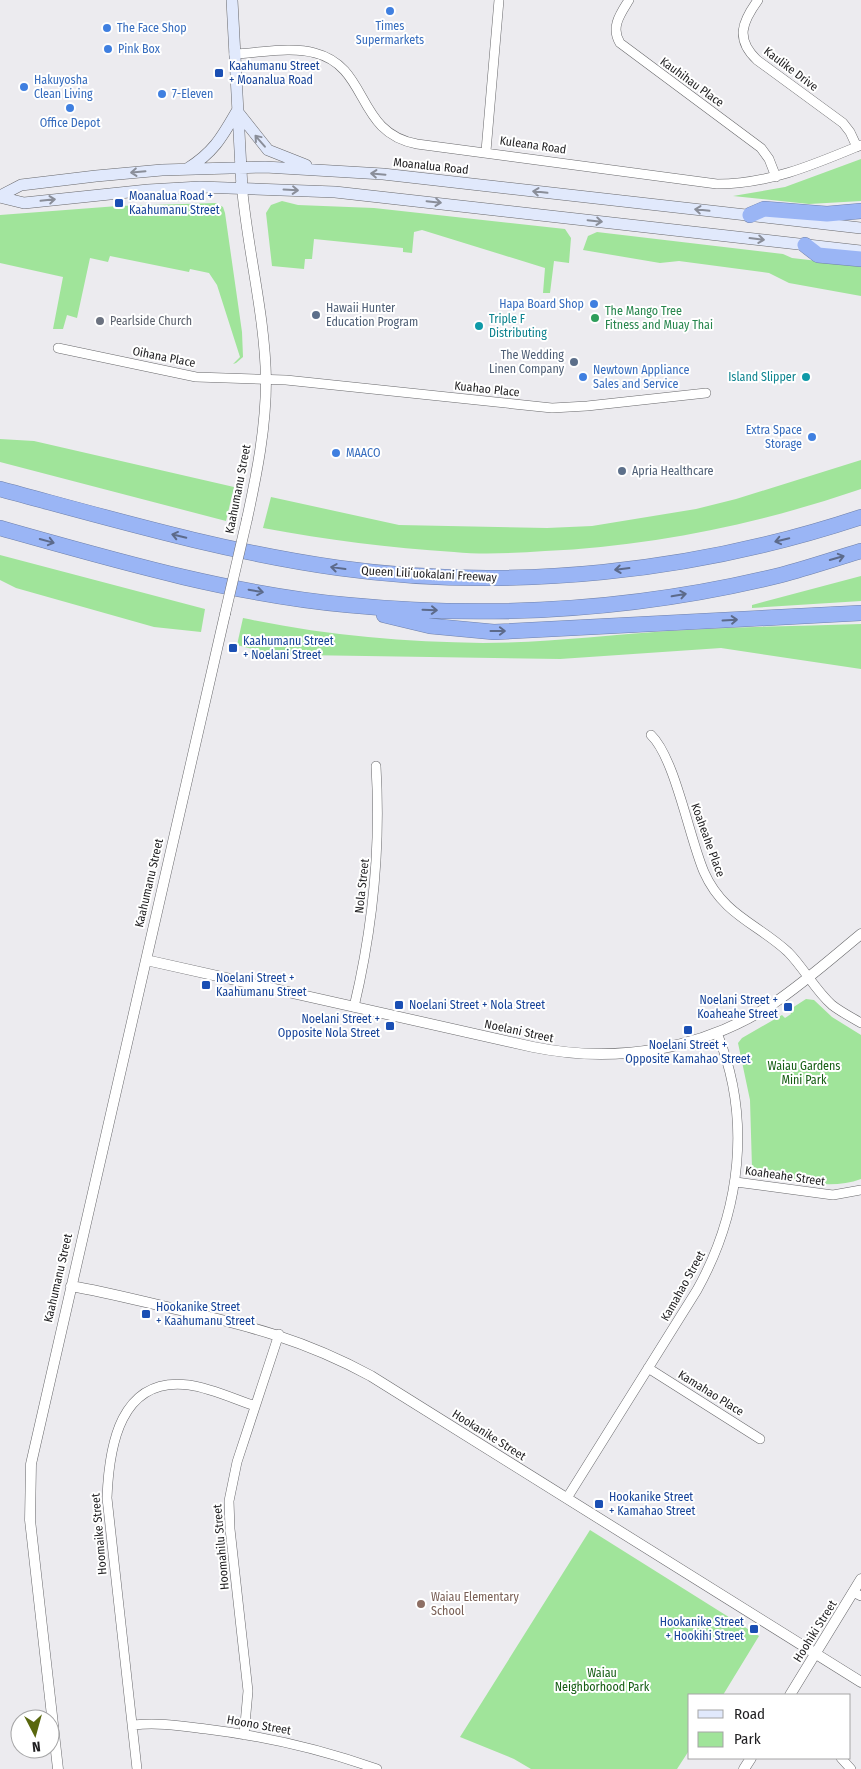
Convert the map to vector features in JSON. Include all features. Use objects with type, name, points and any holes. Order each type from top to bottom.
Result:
[{"type":"highway","points":[[750,215],[764,209],[827,214],[861,211]]},
{"type":"highway","points":[[804,245],[818,254],[861,260]]},
{"type":"highway","name":"Queen Liliʻuokalani Freeway","points":[[0,489],[148,529],[287,560],[369,572],[441,577],[533,577],[629,568],[739,550],[829,528],[861,517]]},
{"type":"highway","points":[[829,528],[861,511]]},
{"type":"highway","points":[[0,528],[143,568],[206,582],[346,605],[430,626],[494,632],[861,613]]},
{"type":"highway","points":[[346,605],[476,612],[560,609],[613,604],[745,582],[781,574],[861,551]]},
{"type":"main road","name":"Kaahumanu Street","points":[[232,0],[242,188]]},
{"type":"main road","points":[[187,169],[203,159],[217,146],[237,110],[268,150],[319,169]]},
{"type":"main road","name":"Moanalua Road","points":[[0,196],[21,185],[187,169],[241,167],[319,169],[393,175],[861,228]]},
{"type":"main road","name":"Moanalua Road","points":[[0,196],[24,202],[148,190],[242,188],[385,197],[861,251]]},
{"type":"street","points":[[486,151],[499,0]]},
{"type":"street","name":"Kauhihau Place","points":[[629,0],[616,25],[616,35],[620,42],[761,148],[769,159],[776,177]]},
{"type":"street","name":"Kaulike Drive","points":[[758,0],[744,24],[744,42],[749,51],[757,60],[843,123],[859,146]]},
{"type":"street","name":"Kuleana Road","points":[[234,54],[301,51],[324,56],[346,71],[376,121],[395,137],[417,144],[486,151],[701,183],[739,184],[776,177],[859,146]]},
{"type":"street","name":"Kaahumanu Street","points":[[58,1769],[29,1493],[33,1450],[247,519],[263,433],[266,379],[263,342],[242,188]]},
{"type":"street","name":"Oihana Place","points":[[58,348],[196,377],[266,379]]},
{"type":"street","name":"Kuahao Place","points":[[266,379],[552,408],[706,393]]},
{"type":"street","name":"Koaheahe Place","points":[[650,735],[663,750],[693,843],[710,883],[736,914],[783,948],[809,977]]},
{"type":"street","name":"Nola Street","points":[[354,1007],[368,940],[376,868],[376,766]]},
{"type":"street","name":"Noelani Street","points":[[146,960],[533,1048],[575,1054],[610,1054],[655,1050],[717,1033],[772,1004],[809,977],[861,934]]},
{"type":"street","points":[[809,977],[832,1005],[861,1023]]},
{"type":"street","name":"Kamahao Street","points":[[567,1498],[697,1290],[713,1260],[726,1226],[736,1182],[737,1108],[729,1069],[717,1033]]},
{"type":"street","name":"Koaheahe Street","points":[[736,1182],[833,1196],[861,1190]]},
{"type":"street","name":"Hookanike Street","points":[[71,1286],[278,1334],[323,1351],[372,1376],[861,1682]]},
{"type":"street","name":"Hoomahilu Street","points":[[244,1735],[248,1691],[230,1528],[229,1501],[233,1475],[278,1334]]},
{"type":"street","name":"Kamahao Place","points":[[648,1368],[760,1439]]},
{"type":"street","name":"Hoomaike Street","points":[[137,1769],[134,1725],[107,1498],[109,1471],[119,1427],[126,1411],[137,1398],[156,1388],[173,1384],[192,1385],[255,1406]]},
{"type":"street","name":"Hoohiki Street","points":[[791,1694],[815,1654],[857,1594],[861,1579]]},
{"type":"street","name":"Hoono Street","points":[[134,1725],[191,1727],[294,1744],[377,1769]]},
{"type":"street","points":[[842,1759],[851,1769]]},
{"type":"green space","points":[[861,159],[861,201],[809,204],[733,196],[785,187]]},
{"type":"green space","points":[[282,201],[298,205],[374,208],[565,229],[571,238],[569,263],[554,261],[550,293],[543,293],[545,268],[422,230],[414,232],[412,253],[403,252],[403,248],[314,239],[312,259],[305,259],[304,269],[272,266],[266,213],[271,205]]},
{"type":"green space","points":[[216,203],[223,207],[225,213],[242,332],[243,357],[233,364],[240,357],[217,285],[209,273],[190,269],[189,272],[110,256],[108,262],[90,258],[77,318],[67,315],[63,329],[53,329],[63,277],[0,263],[0,215],[118,206]]},
{"type":"green space","points":[[597,232],[783,254],[792,258],[861,266],[861,296],[789,283],[769,273],[679,261],[660,263],[583,250],[588,236]]},
{"type":"green space","points":[[0,439],[34,441],[234,487],[226,521],[0,462]]},
{"type":"green space","points":[[861,460],[861,489],[741,524],[663,539],[624,544],[488,554],[465,553],[358,543],[263,528],[271,497],[399,525],[547,528],[592,526],[696,509],[736,499]]},
{"type":"green space","points":[[0,555],[205,609],[201,632],[154,627],[16,588],[0,580]]},
{"type":"green space","points":[[861,576],[861,601],[752,608],[752,605]]},
{"type":"green space","points":[[243,618],[333,633],[423,641],[483,643],[692,630],[861,624],[861,669],[721,648],[560,659],[268,653],[237,645]]},
{"type":"green space","name":"Waiau Gardens Mini Park","points":[[806,999],[814,1000],[832,1017],[861,1035],[861,1179],[836,1184],[810,1183],[758,1174],[752,1168],[750,1100],[738,1043],[742,1038],[782,1015],[785,1018],[791,1014],[789,1010]]},
{"type":"green space","name":"Waiau Neighborhood Park","points":[[590,1530],[759,1636],[724,1694],[688,1694],[688,1752],[677,1769],[531,1769],[514,1759],[460,1737]]},
{"type":"place","name":"Times Supermarkets","points":[[390,11]]},
{"type":"place","name":"The Face Shop","points":[[107,28]]},
{"type":"place","name":"Pink Box","points":[[108,49]]},
{"type":"place","name":"Kaahumanu Street + Moanalua Road","points":[[219,73]]},
{"type":"place","name":"Hakuyosha Clean Living","points":[[24,87]]},
{"type":"place","name":"7-Eleven","points":[[162,94]]},
{"type":"place","name":"Office Depot","points":[[70,108]]},
{"type":"place","name":"Moanalua Road + Kaahumanu Street","points":[[119,203]]},
{"type":"place","name":"Hapa Board Shop","points":[[594,304]]},
{"type":"place","name":"Hawaii Hunter Education Program","points":[[316,315]]},
{"type":"place","name":"The Mango Tree Fitness and Muay Thai","points":[[595,318]]},
{"type":"place","name":"Pearlside Church","points":[[100,321]]},
{"type":"place","name":"Triple F Distributing","points":[[479,326]]},
{"type":"place","name":"The Wedding Linen Company","points":[[574,362]]},
{"type":"place","name":"Newtown Appliance Sales and Service","points":[[583,377]]},
{"type":"place","name":"Island Slipper","points":[[806,377]]},
{"type":"place","name":"Extra Space Storage","points":[[812,437]]},
{"type":"place","name":"MAACO","points":[[336,453]]},
{"type":"place","name":"Apria Healthcare","points":[[622,471]]},
{"type":"place","name":"Kaahumanu Street + Noelani Street","points":[[233,648]]},
{"type":"place","name":"Noelani Street + Kaahumanu Street","points":[[206,985]]},
{"type":"place","name":"Noelani Street + Nola Street","points":[[399,1005]]},
{"type":"place","name":"Noelani Street + Koaheahe Street","points":[[788,1007]]},
{"type":"place","name":"Noelani Street + Opposite Nola Street","points":[[390,1026]]},
{"type":"place","name":"Noelani Street + Opposite Kamahao Street","points":[[688,1030]]},
{"type":"place","name":"Hookanike Street + Kaahumanu Street","points":[[146,1314]]},
{"type":"place","name":"Hookanike Street + Kamahao Street","points":[[599,1504]]},
{"type":"place","name":"Waiau Elementary School","points":[[421,1604]]},
{"type":"place","name":"Hookanike Street + Hookihi Street","points":[[754,1629]]}]
